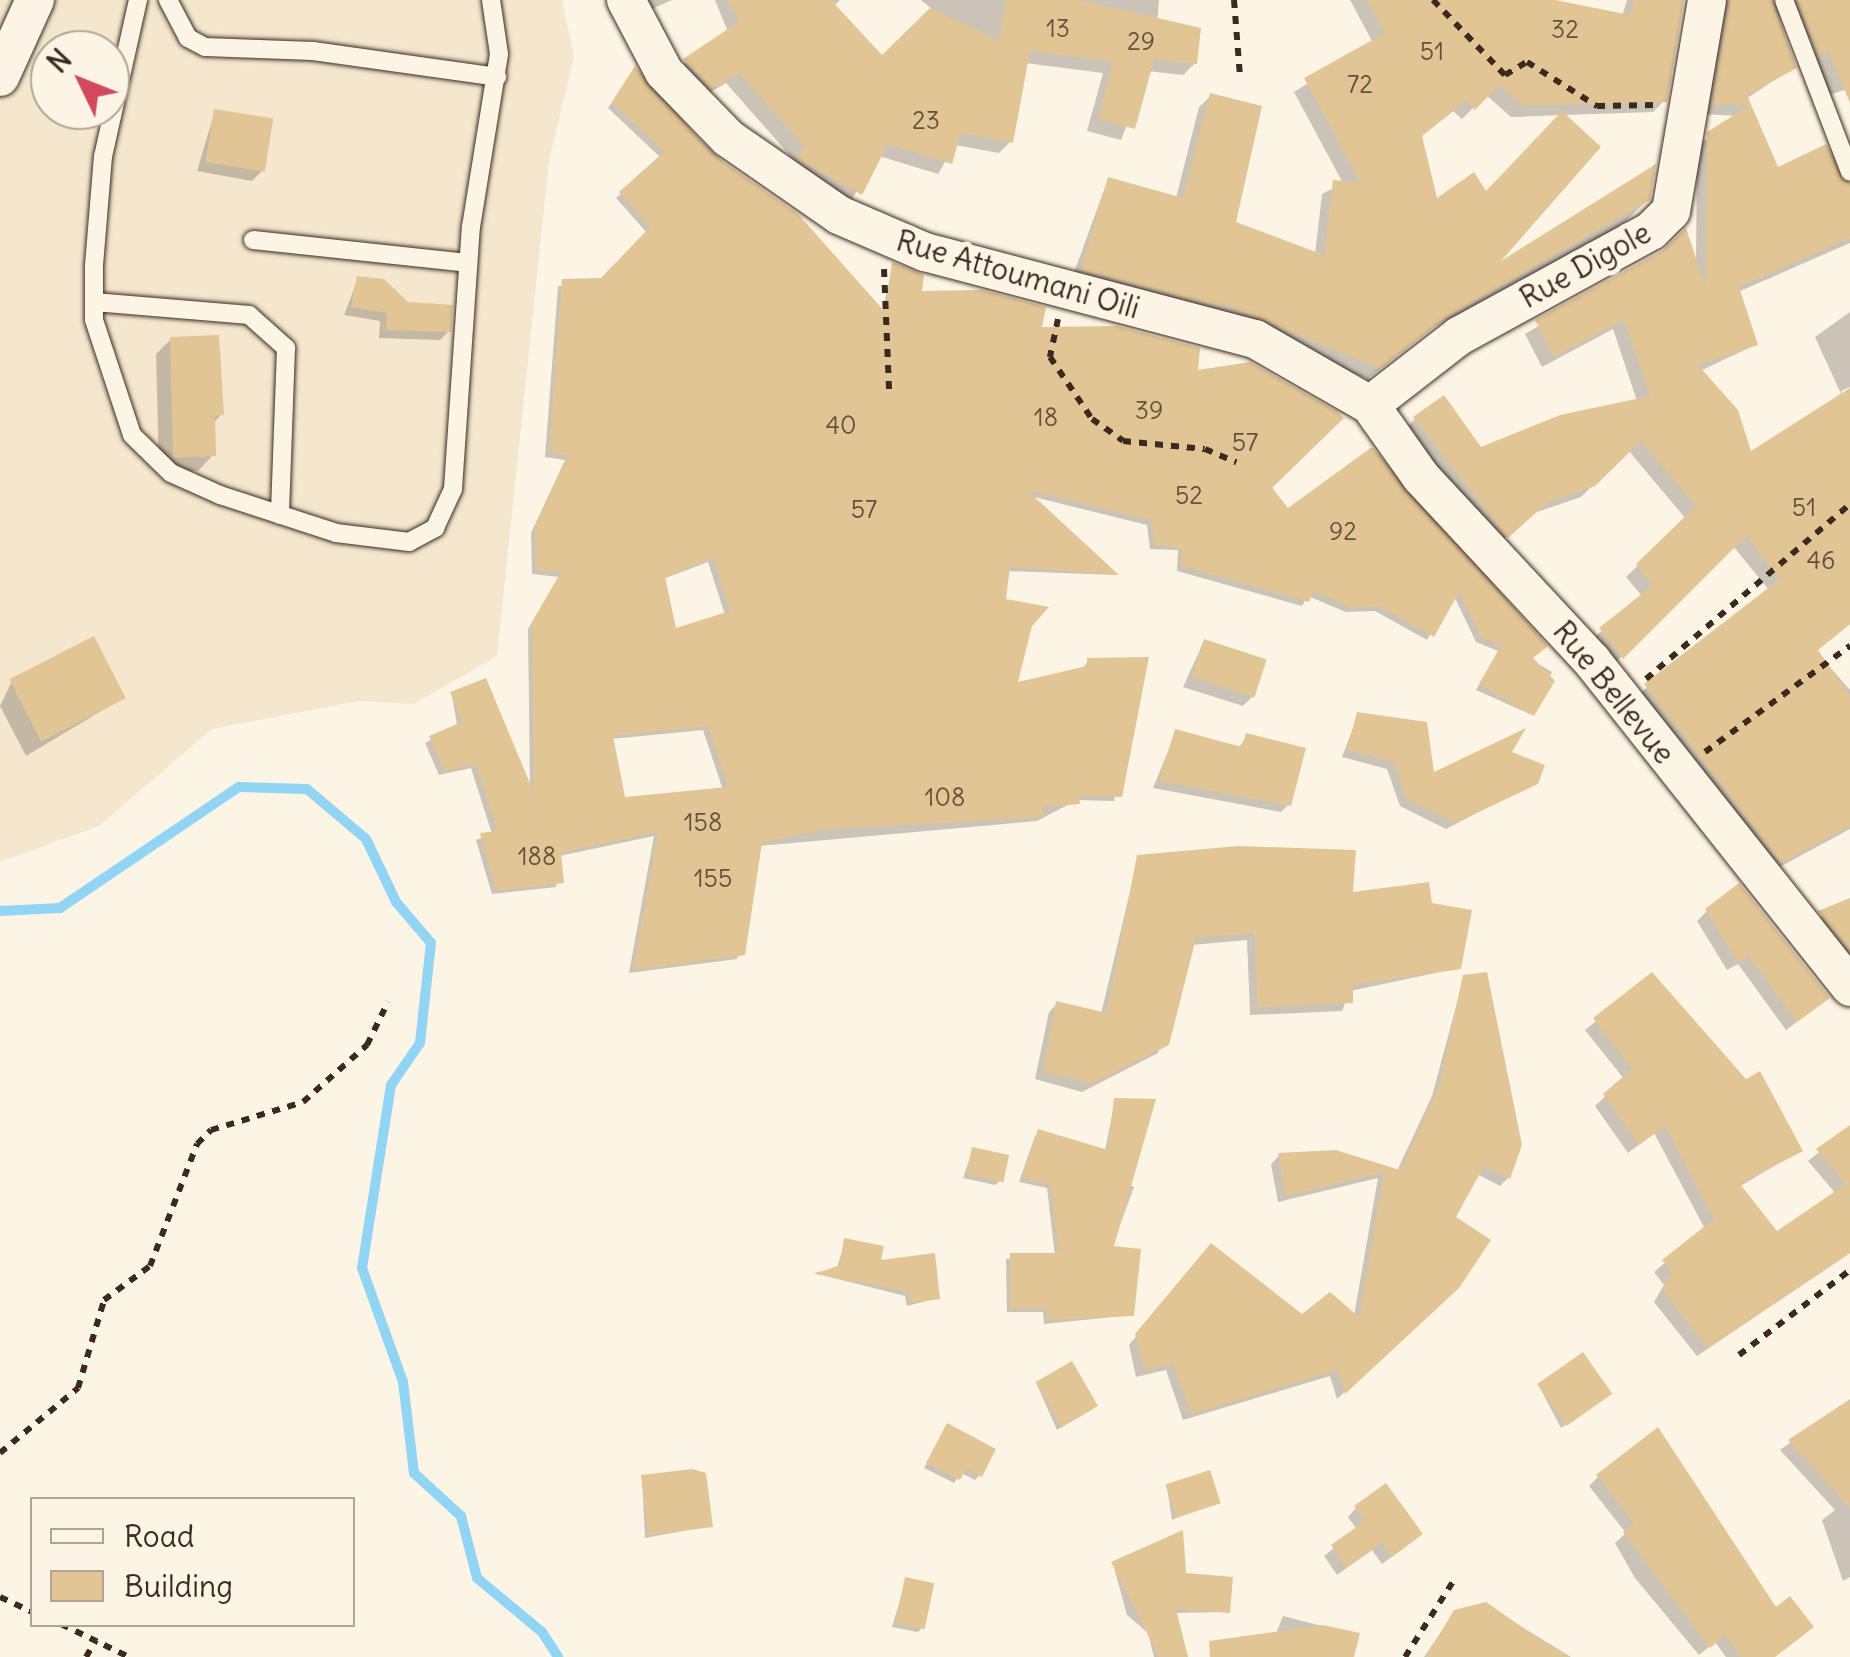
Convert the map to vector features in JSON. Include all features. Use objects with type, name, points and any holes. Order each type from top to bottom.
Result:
[{"type":"street","points":[[0,77],[35,0]]},
{"type":"street","name":"Rue Attoumani Oili","points":[[626,0],[664,72],[728,138],[890,238],[1255,339],[1370,405]]},
{"type":"street","name":"Rue Digole","points":[[1370,405],[1459,336],[1652,232],[1683,181],[1688,120],[1707,0]]},
{"type":"street","name":"Rue Bellevue","points":[[1370,405],[1420,477],[1625,702],[1850,986]]},
{"type":"lane","points":[[138,0],[103,156],[94,302],[132,436],[153,460],[280,514],[408,542],[435,528],[453,488],[468,263],[496,77],[491,0]]},
{"type":"lane","points":[[168,0],[188,38],[206,46],[313,51],[496,77]]},
{"type":"lane","points":[[1784,0],[1850,172]]},
{"type":"lane","points":[[253,240],[468,263]]},
{"type":"lane","points":[[94,302],[249,315],[286,348],[280,514]]},
{"type":"path","points":[[1234,0],[1240,76]]},
{"type":"path","points":[[1433,0],[1505,75],[1527,62],[1597,106],[1646,102],[1688,120]]},
{"type":"path","points":[[890,238],[882,284],[890,390]]},
{"type":"path","points":[[1064,288],[1050,356],[1092,419],[1123,442],[1205,449],[1236,462]]},
{"type":"path","points":[[1625,702],[1850,504]]},
{"type":"path","points":[[1680,772],[1850,646]]},
{"type":"path","points":[[0,1453],[78,1388],[104,1300],[150,1266],[196,1144],[210,1130],[303,1102],[367,1045],[388,1002]]},
{"type":"path","points":[[1739,1355],[1850,1270]]},
{"type":"path","points":[[1404,1657],[1454,1580]]},
{"type":"path","points":[[0,1597],[30,1611]]},
{"type":"path","points":[[68,1627],[128,1657]]},
{"type":"path","points":[[86,1657],[96,1640]]},
{"type":"shaded area","points":[[0,0],[562,0],[574,56],[549,161],[497,656],[414,704],[359,701],[212,729],[99,826],[0,862]]},
{"type":"building","points":[[726,0],[831,0],[882,55],[930,8],[999,40],[1006,0],[1080,0],[1201,28],[1197,64],[1154,60],[1135,129],[1098,119],[1113,62],[1030,51],[1013,143],[961,133],[952,164],[888,144],[862,195],[797,159],[804,146],[739,73],[712,89],[683,59],[740,21]]},
{"type":"building","points":[[1367,0],[1555,0],[1630,15],[1634,0],[1684,0],[1667,102],[1523,106],[1499,85],[1475,110],[1466,101],[1422,136],[1437,198],[1474,172],[1486,191],[1562,111],[1601,147],[1501,261],[1656,164],[1650,200],[1448,316],[1380,369],[1219,302],[1225,308],[1081,270],[1108,177],[1183,198],[1210,93],[1262,106],[1236,222],[1324,255],[1333,180],[1360,182],[1304,78],[1385,33]]},
{"type":"building","points":[[1729,0],[1772,0],[1797,68],[1747,95],[1778,167],[1826,144],[1850,184],[1850,238],[1739,287],[1758,345],[1698,365],[1738,410],[1751,451],[1850,388],[1850,624],[1818,650],[1850,696],[1850,826],[1781,863],[1644,684],[1780,579],[1746,536],[1623,659],[1599,628],[1653,585],[1636,564],[1696,506],[1641,441],[1595,486],[1548,502],[1508,538],[1413,417],[1444,395],[1481,447],[1560,415],[1650,396],[1624,320],[1554,357],[1535,320],[1662,251],[1686,228],[1706,288],[1707,132],[1750,105],[1712,104]]},
{"type":"building","points":[[1797,0],[1850,0],[1850,103],[1828,51],[1819,56]]},
{"type":"building","points":[[635,66],[712,154],[798,214],[885,312],[892,262],[924,275],[922,291],[982,290],[1046,307],[1042,327],[1117,326],[1200,348],[1198,370],[1250,362],[1336,411],[1344,418],[1272,488],[1288,508],[1372,447],[1548,646],[1533,658],[1555,681],[1534,716],[1479,684],[1501,646],[1481,637],[1459,592],[1434,637],[1381,607],[1352,608],[1313,591],[1309,602],[1181,566],[1182,549],[1155,545],[1151,520],[1027,490],[1119,575],[1010,567],[1006,599],[1049,607],[1032,626],[1018,682],[1087,666],[1087,658],[1149,657],[1122,797],[1079,796],[1080,804],[1044,807],[1044,817],[820,830],[762,843],[745,955],[633,970],[658,832],[561,853],[564,883],[496,891],[480,833],[497,831],[476,764],[444,771],[429,736],[462,722],[450,692],[486,678],[534,793],[532,622],[561,572],[536,570],[535,526],[568,455],[549,452],[562,279],[601,278],[650,227],[619,192],[664,152],[612,102]],"holes":[[[713,558],[730,611],[676,628],[665,577]],[[708,726],[728,787],[625,797],[613,736]]]},
{"type":"building","points":[[214,109],[273,118],[265,172],[206,162]]},
{"type":"building","points":[[357,276],[384,279],[408,302],[453,305],[451,332],[386,330],[387,313],[351,307]]},
{"type":"building","points":[[219,335],[224,415],[215,416],[216,456],[173,458],[170,337]]},
{"type":"building","points":[[94,636],[126,698],[41,741],[9,679]]},
{"type":"building","points":[[1204,639],[1267,659],[1254,697],[1192,677]]},
{"type":"building","points":[[1357,712],[1427,722],[1434,772],[1526,728],[1512,752],[1545,765],[1538,784],[1455,823],[1406,799],[1394,762],[1347,750]]},
{"type":"building","points":[[1175,729],[1242,747],[1246,733],[1306,748],[1291,806],[1159,781]]},
{"type":"building","points":[[1238,846],[1356,850],[1353,892],[1429,882],[1432,903],[1472,910],[1461,969],[1353,985],[1353,1003],[1258,1007],[1254,933],[1196,938],[1169,1045],[1092,1084],[1043,1071],[1056,1001],[1107,1013],[1137,855]]},
{"type":"building","points":[[1739,883],[1830,998],[1797,1022],[1749,956],[1738,962],[1705,909]]},
{"type":"building","points":[[1850,898],[1850,951],[1818,911]]},
{"type":"building","points":[[1487,972],[1522,1145],[1510,1179],[1484,1166],[1456,1217],[1491,1240],[1459,1288],[1345,1394],[1338,1370],[1191,1414],[1173,1364],[1144,1371],[1135,1334],[1211,1243],[1302,1314],[1330,1292],[1359,1317],[1384,1172],[1286,1196],[1278,1153],[1336,1150],[1400,1170],[1439,1086],[1463,975]]},
{"type":"building","points":[[1652,972],[1746,1079],[1760,1071],[1803,1151],[1740,1184],[1777,1231],[1846,1184],[1816,1149],[1850,1125],[1850,1253],[1708,1348],[1662,1290],[1672,1273],[1662,1260],[1714,1219],[1665,1126],[1639,1145],[1603,1094],[1632,1069],[1593,1018]]},
{"type":"building","points":[[1114,1098],[1156,1099],[1114,1246],[1141,1249],[1134,1316],[1047,1320],[1047,1309],[1010,1309],[1010,1253],[1059,1253],[1050,1185],[1022,1178],[1038,1129],[1108,1150]]},
{"type":"building","points":[[972,1147],[1009,1155],[1003,1182],[966,1174]]},
{"type":"building","points":[[844,1238],[884,1246],[881,1260],[935,1253],[940,1299],[910,1303],[909,1292],[815,1274],[840,1265]]},
{"type":"building","points":[[1583,1352],[1612,1394],[1566,1426],[1537,1384]]},
{"type":"building","points":[[1072,1361],[1098,1406],[1062,1427],[1036,1382]]},
{"type":"building","points":[[1850,1399],[1850,1508],[1788,1440]]},
{"type":"building","points":[[947,1423],[996,1449],[982,1477],[966,1469],[960,1480],[926,1463]]},
{"type":"building","points":[[1658,1427],[1776,1607],[1790,1596],[1814,1627],[1775,1657],[1742,1657],[1725,1635],[1710,1648],[1623,1532],[1634,1523],[1596,1475]]},
{"type":"building","points":[[692,1469],[706,1473],[713,1527],[648,1535],[641,1475]]},
{"type":"building","points":[[1210,1470],[1221,1503],[1176,1518],[1165,1485]]},
{"type":"building","points":[[1386,1483],[1423,1534],[1392,1557],[1382,1543],[1346,1568],[1331,1545],[1365,1521],[1354,1506]]},
{"type":"building","points":[[1183,1530],[1186,1573],[1233,1577],[1230,1613],[1176,1609],[1188,1657],[1159,1657],[1111,1562]]},
{"type":"building","points":[[905,1577],[934,1583],[925,1629],[895,1623]]},
{"type":"building","points":[[1486,1602],[1570,1657],[1426,1657],[1454,1610]]},
{"type":"building","points":[[1323,1625],[1360,1633],[1354,1657],[1210,1657],[1209,1641]]},
{"type":"waterway","points":[[0,911],[60,908],[239,787],[307,789],[366,839],[396,902],[431,943],[420,1043],[391,1085],[362,1268],[403,1382],[414,1473],[461,1516],[477,1578],[542,1632],[558,1657]]}]
